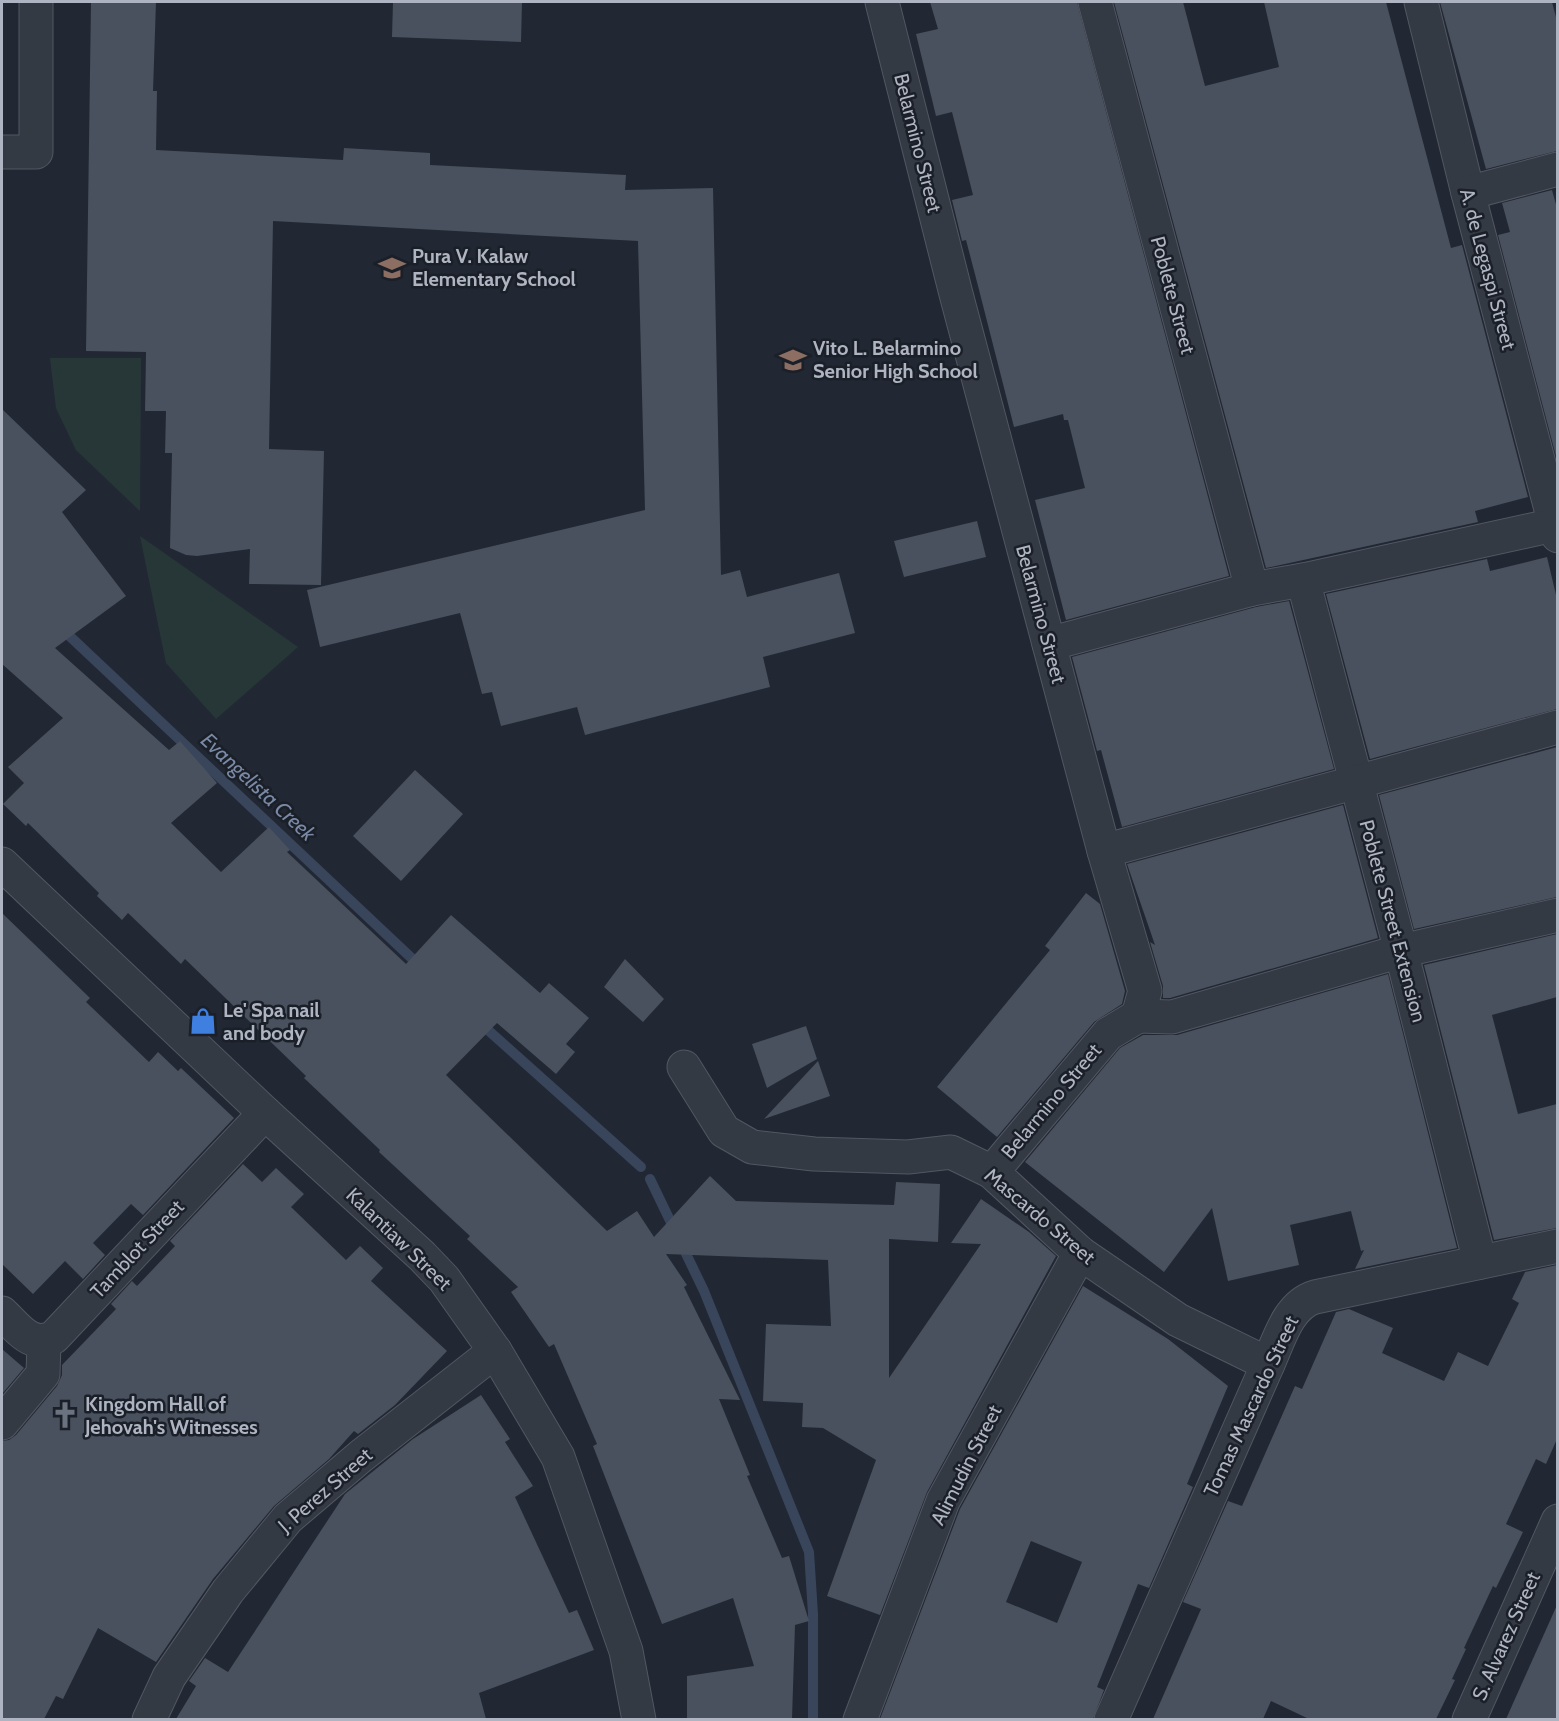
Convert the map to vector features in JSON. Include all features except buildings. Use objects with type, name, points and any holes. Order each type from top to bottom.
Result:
[{"type":"street","points":[[2,152],[36,152],[36,2]]},
{"type":"street","name":"Belarmino Street","points":[[882,2],[959,305],[1104,851],[1145,991],[1138,1016],[1107,1034],[992,1172]]},
{"type":"street","name":"Poblete Street","points":[[1095,2],[1252,589]]},
{"type":"street","name":"A. de Legaspi Street","points":[[1421,2],[1556,531]]},
{"type":"street","points":[[1468,193],[1557,170]]},
{"type":"street","points":[[1049,644],[1252,589],[1556,531]]},
{"type":"street","name":"Poblete Street Extension","points":[[1304,580],[1480,1262]]},
{"type":"street","points":[[1104,851],[1557,727]]},
{"type":"street","name":"Kalantiaw Street","points":[[2,864],[444,1279],[495,1351],[558,1457],[626,1651],[639,1719]]},
{"type":"street","points":[[1138,1016],[1172,1017],[1401,951],[1557,915]]},
{"type":"street","name":"Mascardo Street","points":[[684,1067],[724,1131],[752,1147],[814,1154],[896,1157],[951,1152],[992,1172],[1080,1253],[1178,1320],[1268,1364]]},
{"type":"street","name":"Tamblot Street","points":[[44,1342],[54,1337],[265,1113]]},
{"type":"street","name":"Tomas Mascardo Street","points":[[1111,1719],[1268,1364],[1289,1319],[1304,1300],[1557,1246]]},
{"type":"street","name":"Alimudin Street","points":[[860,1719],[943,1501],[1080,1253]]},
{"type":"street","points":[[2,1313],[32,1340],[44,1342],[43,1374],[2,1423]]},
{"type":"street","name":"J. Perez Street","points":[[149,1719],[169,1677],[221,1600],[288,1518],[361,1456],[495,1351]]},
{"type":"street","name":"S. Alvarez Street","points":[[1469,1719],[1557,1521]]},
{"type":"shaded area","points":[[50,358],[141,358],[140,511],[76,450],[56,408]]},
{"type":"shaded area","points":[[140,536],[298,647],[216,719],[166,663]]},
{"type":"waterway","name":"Evangelista Creek","points":[[61,628],[421,967]]},
{"type":"waterway","points":[[480,1023],[641,1167]]},
{"type":"waterway","points":[[650,1179],[704,1291],[809,1552],[813,1614],[813,1720]]},
{"type":"place","name":"Pura V. Kalaw Elementary School","points":[[392,268]]},
{"type":"place","name":"Vito L. Belarmino Senior High School","points":[[793,360]]},
{"type":"place","name":"Le' Spa nail and body","points":[[203,1021]]},
{"type":"place","name":"Kingdom Hall of Jehovah's Witnesses","points":[[65,1415]]}]
